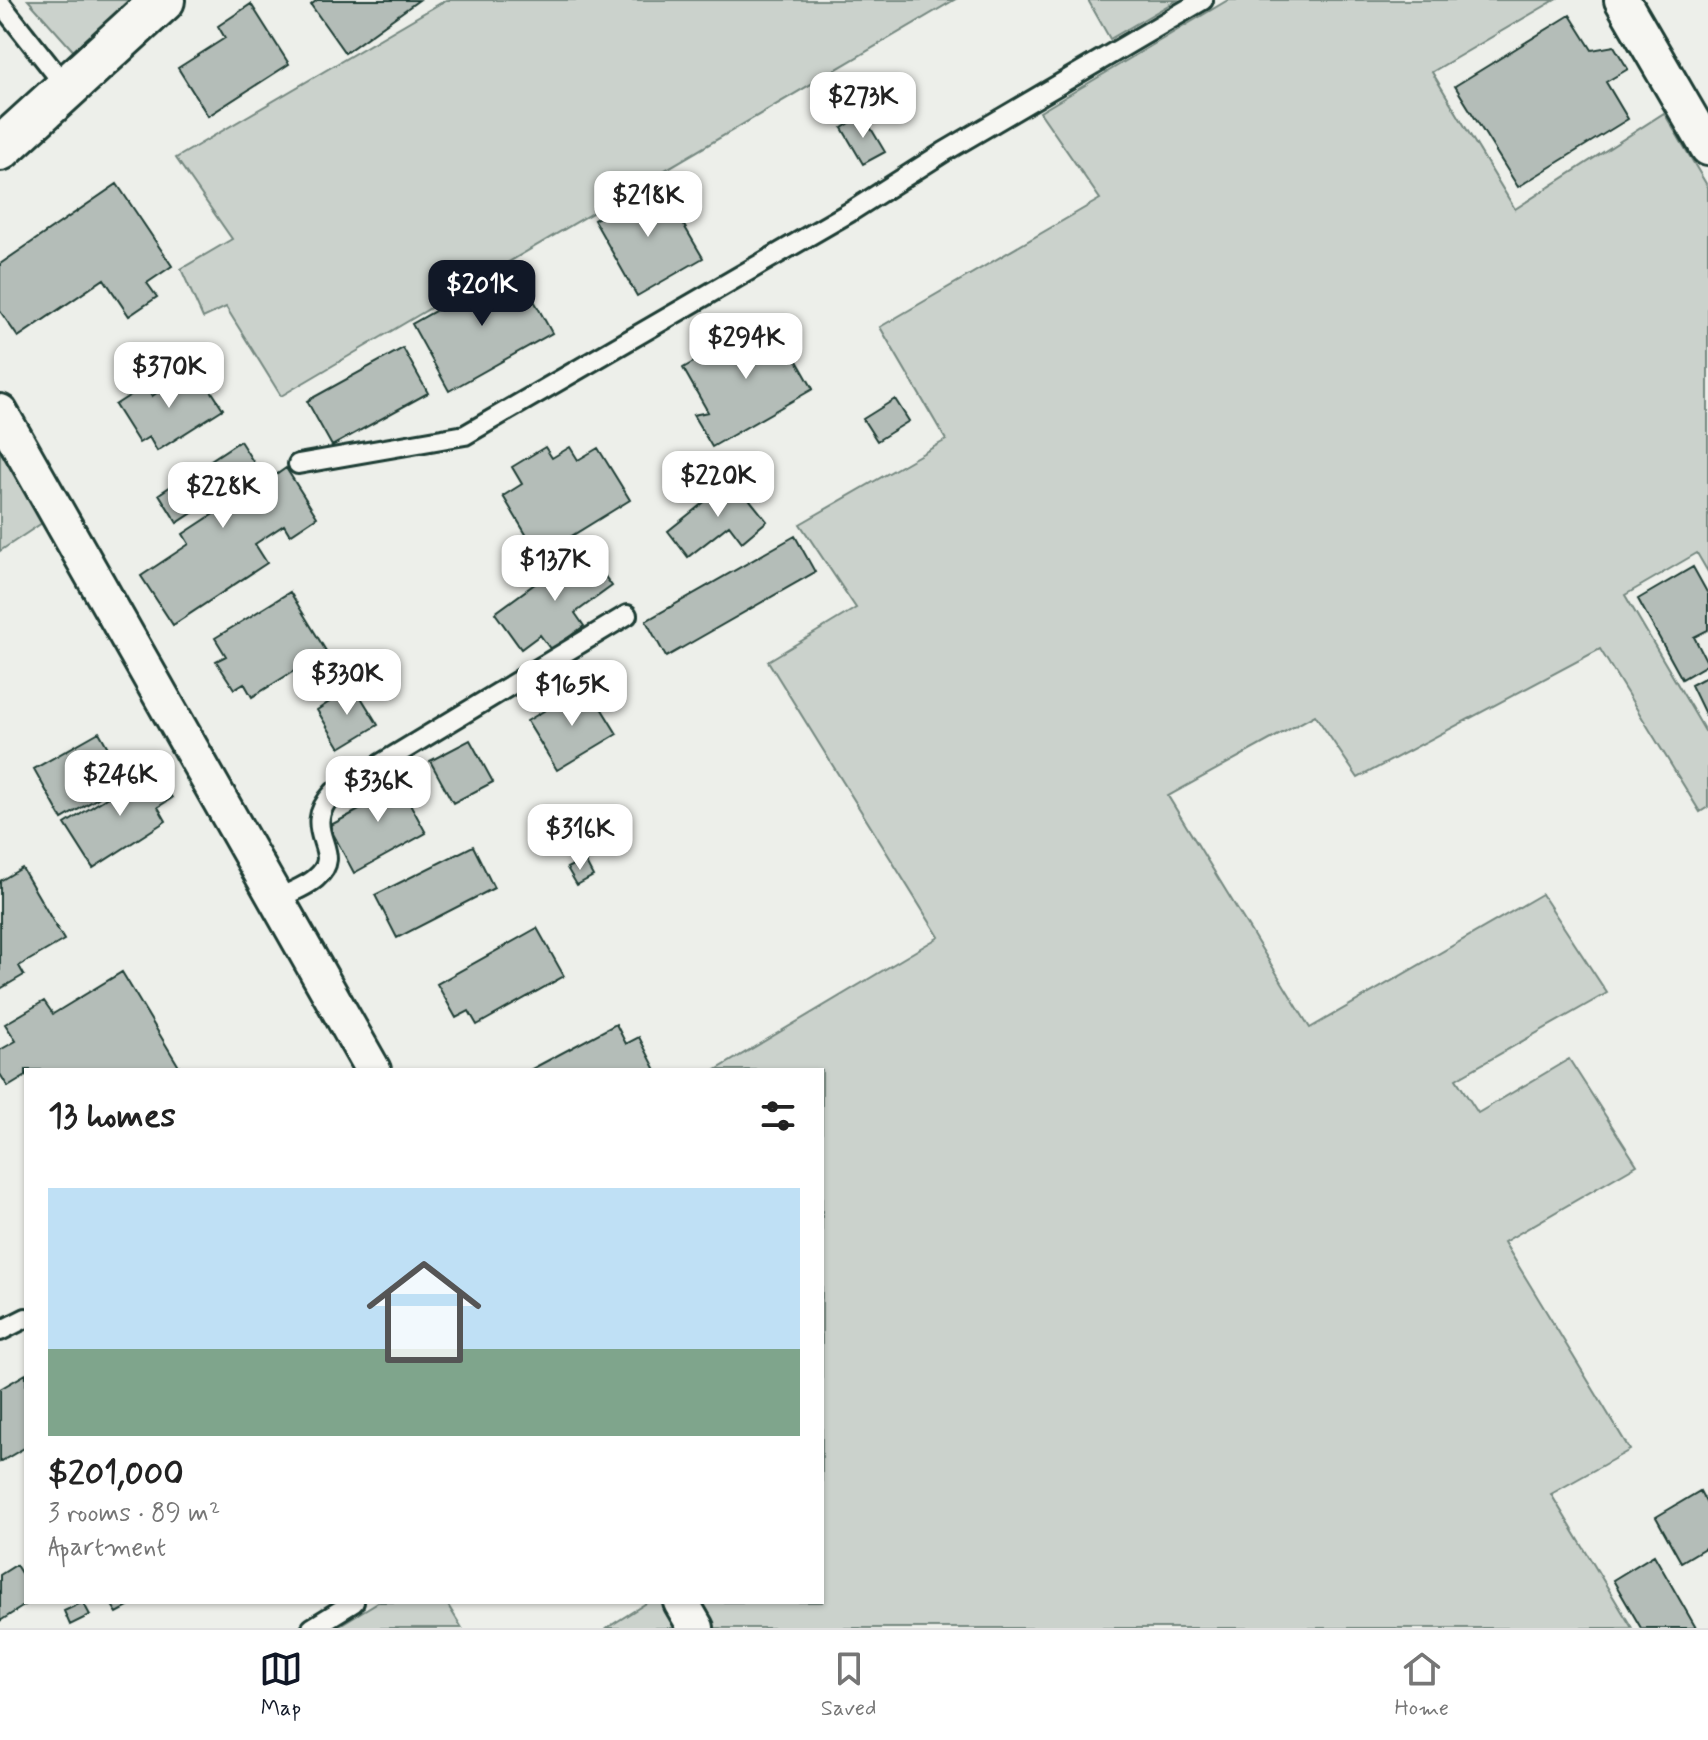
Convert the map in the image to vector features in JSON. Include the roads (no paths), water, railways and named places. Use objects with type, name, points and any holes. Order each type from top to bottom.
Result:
[{"type":"street","points":[[0,149],[163,0]]},
{"type":"street","points":[[1622,0],[1708,148]]},
{"type":"street","points":[[0,412],[372,1068]]},
{"type":"street","points":[[682,1604],[696,1628]]},
{"type":"lane","points":[[298,464],[465,435],[850,212],[1203,0]]},
{"type":"lane","points":[[0,3],[67,88]]},
{"type":"lane","points":[[276,899],[315,880],[323,870],[328,854],[317,817],[322,805],[334,792],[627,615]]},
{"type":"lane","points":[[0,1331],[24,1319]]},
{"type":"lane","points":[[312,1628],[351,1604]]}]
